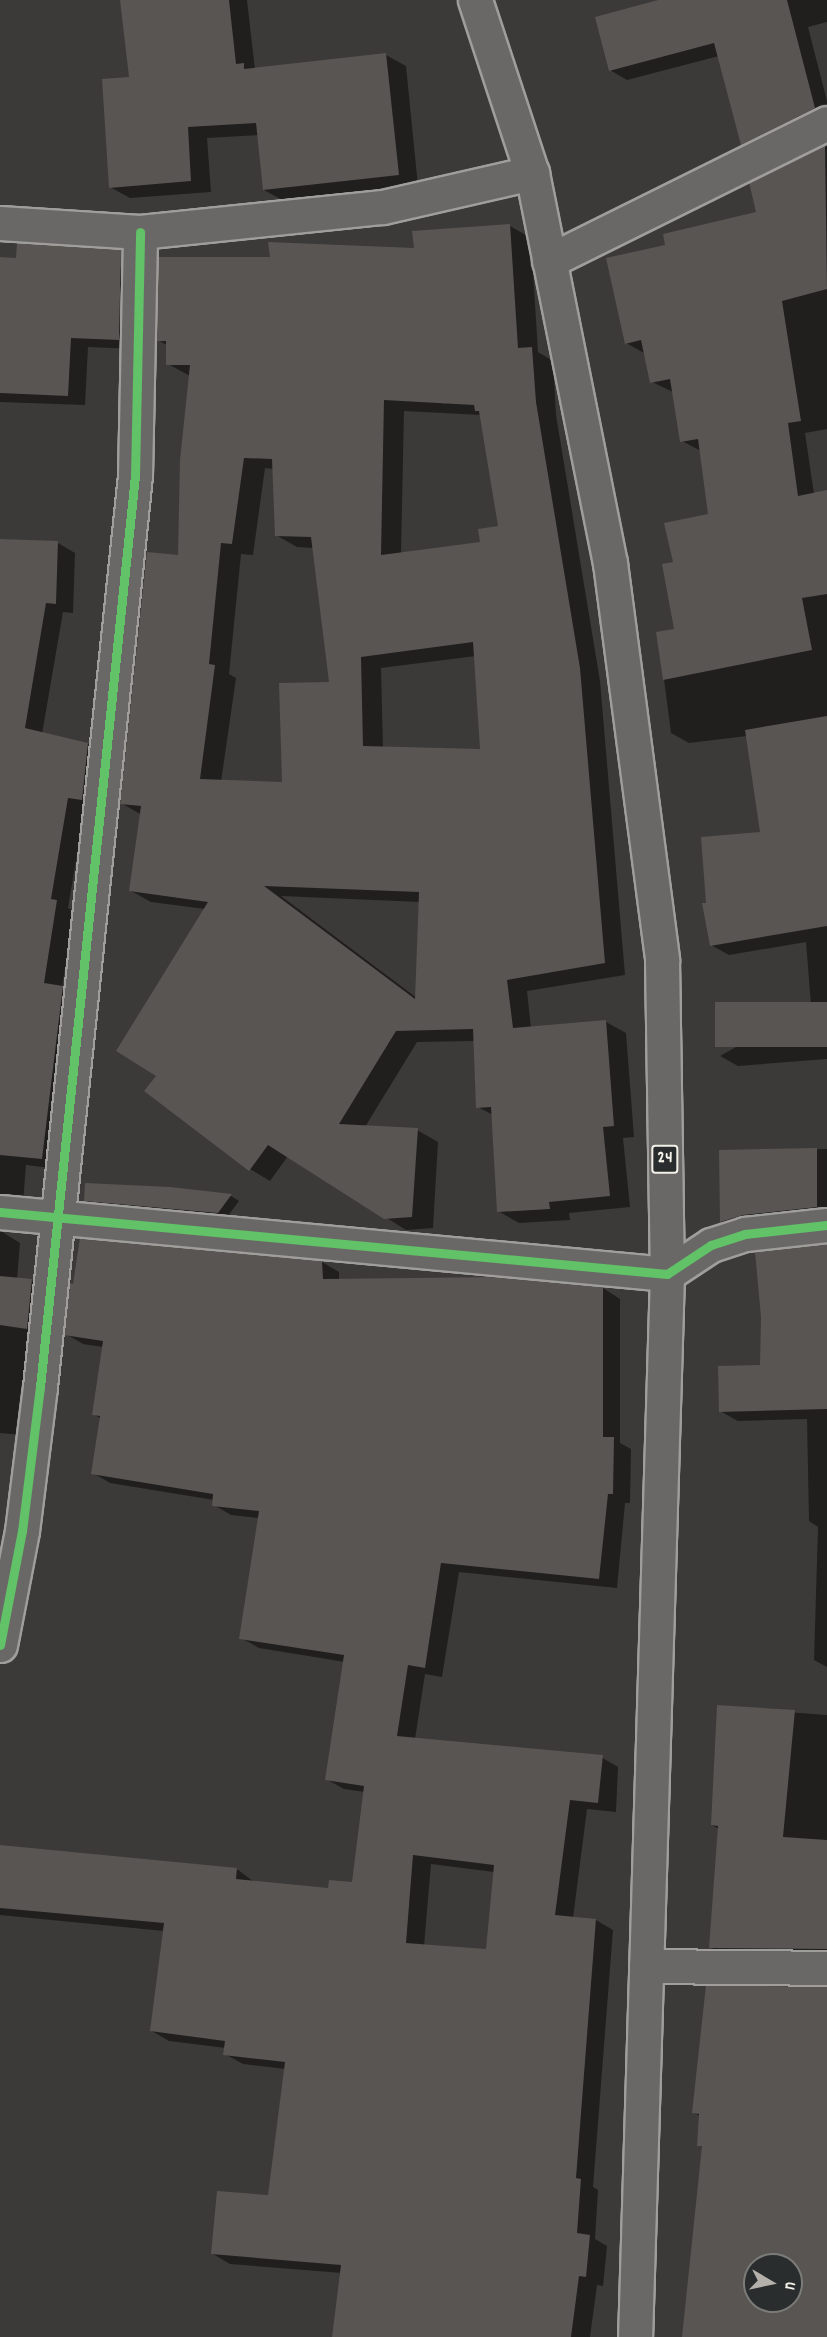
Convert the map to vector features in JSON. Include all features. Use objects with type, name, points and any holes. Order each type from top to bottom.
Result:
[{"type":"main road","name":"24","points":[[475,0],[532,173],[610,563],[662,960],[667,1274],[635,2337]]},
{"type":"main road","points":[[549,261],[827,123]]},
{"type":"main road","points":[[0,223],[140,232],[383,207],[532,173]]},
{"type":"main road","points":[[0,1645],[22,1531],[135,476],[140,232]]},
{"type":"main road","points":[[0,1212],[667,1274],[711,1245],[744,1234],[827,1225]]},
{"type":"main road","points":[[646,1966],[827,1968]]},
{"type":"building","points":[[120,0],[229,0],[236,64],[244,63],[244,69],[386,53],[399,175],[263,190],[256,123],[188,127],[191,181],[109,188],[102,79],[129,77]]},
{"type":"building","points":[[658,0],[787,0],[815,108],[741,145],[714,43],[609,71],[595,17]]},
{"type":"building","points":[[825,145],[827,289],[782,301],[801,421],[788,423],[798,496],[827,490],[827,594],[802,598],[812,650],[663,680],[656,632],[674,629],[662,564],[673,562],[664,523],[708,514],[698,439],[680,442],[670,379],[650,383],[641,340],[625,344],[606,258],[665,245],[663,234],[756,212],[749,182]]},
{"type":"building","points":[[510,224],[518,348],[532,347],[536,402],[580,668],[605,963],[507,980],[513,1028],[606,1020],[614,1126],[603,1127],[610,1196],[549,1202],[550,1209],[497,1212],[491,1107],[476,1108],[473,1029],[396,1031],[339,1124],[418,1128],[412,1217],[384,1219],[268,1145],[249,1171],[144,1091],[156,1076],[116,1051],[208,902],[129,891],[141,806],[120,804],[147,552],[178,555],[180,460],[190,365],[166,365],[166,341],[157,341],[158,257],[270,257],[268,242],[414,248],[412,231]],"holes":[[[384,400],[474,405],[475,411],[479,411],[498,526],[478,529],[480,542],[381,555]],[[244,458],[272,459],[275,536],[311,537],[329,682],[279,683],[282,782],[200,779],[215,665],[209,664],[221,543],[232,544]],[[473,642],[480,749],[363,746],[361,657]],[[264,886],[419,892],[415,999]]]},
{"type":"building","points":[[17,243],[121,250],[119,340],[71,338],[68,396],[0,393],[0,257],[16,258]]},
{"type":"building","points":[[0,539],[58,541],[56,604],[46,603],[25,728],[88,743],[82,800],[68,798],[51,899],[57,900],[44,983],[63,986],[42,1159],[0,1155]]},
{"type":"building","points":[[827,716],[827,926],[710,946],[702,903],[706,903],[701,837],[760,832],[745,730]]},
{"type":"building","points":[[715,1002],[827,1002],[827,1047],[715,1047]]},
{"type":"building","points":[[817,1148],[817,1207],[743,1215],[720,1222],[719,1150]]},
{"type":"building","points":[[85,1183],[170,1187],[232,1194],[218,1213],[84,1201]]},
{"type":"building","points":[[80,1238],[322,1261],[323,1279],[501,1277],[603,1287],[603,1437],[614,1437],[613,1494],[608,1494],[599,1579],[441,1563],[425,1668],[408,1665],[397,1736],[603,1755],[598,1803],[570,1800],[555,1915],[596,1919],[576,2178],[581,2179],[577,2233],[590,2235],[586,2277],[579,2276],[571,2337],[332,2337],[341,2265],[211,2254],[217,2191],[268,2195],[285,2062],[223,2055],[225,2041],[150,2031],[164,1923],[0,1908],[0,1845],[237,1868],[236,1879],[328,1888],[329,1880],[352,1882],[364,1786],[325,1780],[344,1655],[239,1639],[259,1511],[212,1506],[213,1494],[91,1474],[100,1416],[92,1415],[103,1341],[64,1335],[70,1283],[73,1284]],"holes":[[[413,1855],[494,1865],[486,1949],[406,1943]]]},
{"type":"building","points":[[827,1244],[827,1409],[719,1412],[718,1366],[760,1365],[761,1317],[755,1252]]},
{"type":"building","points":[[0,1276],[32,1279],[27,1329],[0,1325]]},
{"type":"building","points":[[717,1705],[795,1710],[783,1837],[827,1840],[827,1949],[709,1948],[718,1826],[711,1825]]},
{"type":"building","points":[[706,1985],[827,1987],[827,2337],[682,2337],[702,2146],[697,2146],[699,2114],[692,2113]]},
{"type":"cycle path","points":[[0,1645],[22,1531],[40,1387],[135,476],[140,232]]},
{"type":"cycle path","points":[[0,1212],[667,1274],[711,1245],[745,1234],[827,1225]]}]
